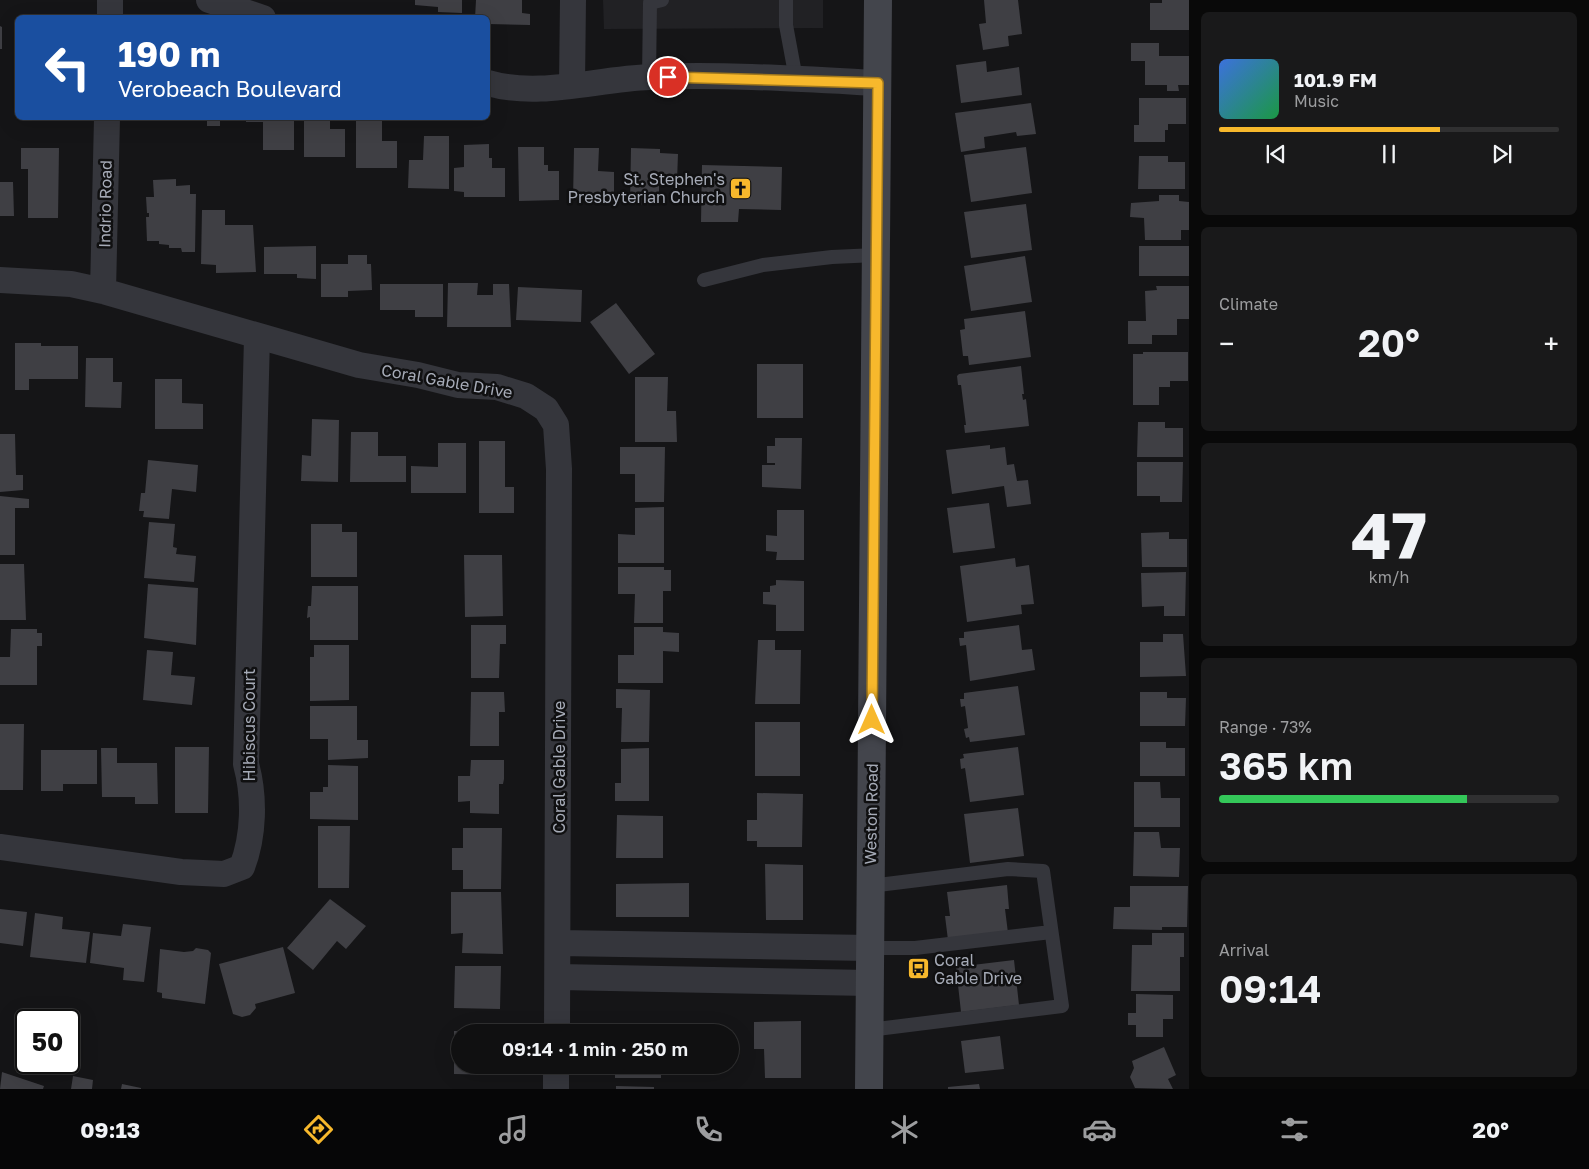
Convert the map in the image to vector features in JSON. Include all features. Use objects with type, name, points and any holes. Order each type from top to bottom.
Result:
[{"type":"main road","name":"Weston Road","points":[[869,1089],[878,0]]},
{"type":"street","points":[[110,0],[110,15]]},
{"type":"street","points":[[209,0],[254,15]]},
{"type":"street","points":[[572,84],[573,0]]},
{"type":"street","points":[[490,83],[514,89],[538,90],[572,84],[649,77],[796,79],[878,83]]},
{"type":"street","name":"Indrio Road","points":[[103,290],[107,120]]},
{"type":"street","name":"Coral Gable Drive","points":[[0,280],[71,284],[103,290],[257,337],[360,365],[418,375],[458,385],[497,387],[526,396],[546,409],[556,424],[559,469],[559,978],[557,1024]]},
{"type":"street","name":"Hibiscus Court","points":[[0,847],[181,872],[224,874],[242,868],[249,849],[252,819],[246,764],[257,337]]},
{"type":"street","points":[[559,943],[870,948]]},
{"type":"street","points":[[559,978],[869,983]]},
{"type":"street","points":[[556,1074],[556,1089]]},
{"type":"lane","points":[[649,77],[650,3],[662,0]]},
{"type":"lane","points":[[786,0],[786,25],[796,79]]},
{"type":"lane","points":[[704,280],[763,265],[832,256],[876,255]]},
{"type":"lane","points":[[869,1030],[1062,1006],[1043,870],[1008,869],[870,886]]},
{"type":"lane","points":[[870,948],[915,948],[1051,932]]},
{"type":"shaded area","points":[[603,0],[823,0],[823,28],[604,29]]},
{"type":"building","points":[[415,0],[462,0],[462,13],[438,12],[438,7],[415,5]]},
{"type":"building","points":[[476,0],[522,0],[522,13],[530,14],[530,25],[490,24],[490,15],[475,15]]},
{"type":"building","points":[[984,0],[1018,0],[1022,34],[1008,36],[1009,46],[983,50],[979,24],[986,23]]},
{"type":"building","points":[[1162,0],[1189,0],[1189,30],[1150,30],[1150,3],[1162,3]]},
{"type":"building","points":[[0,26],[2,27],[2,49],[0,49]]},
{"type":"building","points":[[1131,43],[1159,43],[1159,56],[1189,56],[1189,85],[1178,85],[1179,91],[1167,91],[1167,85],[1145,85],[1145,61],[1131,61]]},
{"type":"building","points":[[986,61],[987,72],[1019,67],[1022,95],[961,103],[956,65]]},
{"type":"building","points":[[1139,98],[1186,98],[1186,124],[1168,124],[1168,130],[1165,130],[1165,142],[1134,142],[1134,125],[1139,125]]},
{"type":"building","points":[[1031,103],[1036,134],[1017,136],[1016,132],[984,137],[985,148],[961,152],[955,113]]},
{"type":"building","points":[[207,120],[220,120],[220,126],[207,126]]},
{"type":"building","points":[[246,120],[294,120],[294,150],[263,150],[263,122],[246,122]]},
{"type":"building","points":[[304,120],[330,120],[330,129],[345,129],[345,157],[304,157]]},
{"type":"building","points":[[356,120],[382,120],[382,141],[397,141],[397,168],[356,168]]},
{"type":"building","points":[[424,136],[449,136],[449,189],[408,188],[409,160],[423,160]]},
{"type":"building","points":[[489,144],[489,158],[492,158],[492,168],[505,168],[505,197],[464,197],[464,192],[454,191],[454,168],[464,167],[464,145]]},
{"type":"building","points":[[518,147],[544,147],[544,165],[548,165],[548,171],[559,171],[559,200],[519,201]]},
{"type":"building","points":[[1026,147],[1032,193],[971,202],[964,155]]},
{"type":"building","points":[[21,148],[59,148],[58,218],[28,218],[28,169],[21,169]]},
{"type":"building","points":[[574,148],[599,148],[598,171],[614,172],[614,201],[573,200]]},
{"type":"building","points":[[631,148],[660,149],[660,153],[678,154],[677,181],[659,181],[659,205],[630,204]]},
{"type":"building","points":[[1139,156],[1168,156],[1168,162],[1185,162],[1185,189],[1138,189]]},
{"type":"building","name":"St. Stephen's Presbyterian Church","points":[[702,165],[782,167],[781,210],[739,209],[738,222],[701,222]]},
{"type":"building","points":[[176,179],[176,186],[190,185],[190,194],[196,194],[195,252],[182,252],[181,248],[169,248],[169,245],[159,244],[159,241],[147,241],[146,217],[149,217],[149,213],[147,213],[146,197],[154,197],[153,180]]},
{"type":"building","points":[[0,182],[13,182],[14,216],[0,216]]},
{"type":"building","points":[[1159,195],[1179,195],[1179,201],[1189,202],[1189,230],[1181,230],[1181,240],[1145,240],[1144,218],[1130,217],[1131,203],[1159,201]]},
{"type":"building","points":[[1026,204],[1032,250],[971,258],[964,212]]},
{"type":"building","points":[[202,210],[225,210],[225,225],[253,225],[256,272],[216,273],[216,265],[201,264]]},
{"type":"building","points":[[316,246],[316,279],[297,278],[297,274],[264,274],[264,247]]},
{"type":"building","points":[[1139,246],[1189,246],[1189,276],[1139,276]]},
{"type":"building","points":[[348,255],[367,255],[367,264],[371,264],[372,290],[348,291],[348,297],[321,297],[321,264],[348,264]]},
{"type":"building","points":[[1025,256],[1032,302],[971,311],[964,266]]},
{"type":"building","points":[[448,283],[478,283],[477,295],[493,295],[493,284],[509,284],[511,327],[447,327]]},
{"type":"building","points":[[380,284],[443,284],[443,317],[415,317],[415,310],[380,310]]},
{"type":"building","points":[[1156,286],[1189,286],[1189,319],[1177,319],[1177,335],[1152,335],[1152,344],[1128,344],[1128,321],[1146,321],[1145,291],[1157,290]]},
{"type":"building","points":[[518,287],[582,290],[581,322],[516,320]]},
{"type":"building","points":[[616,303],[655,354],[629,374],[590,322]]},
{"type":"building","points":[[1025,311],[1031,357],[969,365],[968,356],[963,356],[960,330],[965,329],[964,319]]},
{"type":"building","points":[[15,343],[41,343],[41,346],[78,346],[78,379],[29,379],[29,390],[15,390]]},
{"type":"building","points":[[1143,352],[1188,352],[1188,381],[1170,381],[1170,387],[1159,387],[1159,405],[1133,405],[1133,354],[1143,354]]},
{"type":"building","points":[[86,358],[113,358],[113,382],[122,382],[121,408],[85,407]]},
{"type":"building","points":[[757,364],[803,364],[803,418],[757,418]]},
{"type":"building","points":[[1021,366],[1024,394],[1022,394],[1023,400],[1026,399],[1029,426],[965,433],[964,425],[966,425],[961,385],[958,385],[957,376],[959,374]]},
{"type":"building","points":[[635,377],[668,377],[667,411],[676,411],[677,442],[635,442]]},
{"type":"building","points":[[155,379],[182,379],[182,403],[203,404],[203,429],[155,429]]},
{"type":"building","points":[[312,419],[339,420],[338,482],[301,481],[302,455],[311,456]]},
{"type":"building","points":[[1138,422],[1165,422],[1165,428],[1183,428],[1183,457],[1137,457]]},
{"type":"building","points":[[351,432],[378,432],[378,456],[406,456],[406,482],[350,482]]},
{"type":"building","points":[[0,434],[15,434],[16,475],[23,475],[23,490],[0,492]]},
{"type":"building","points":[[775,438],[802,438],[801,489],[762,487],[762,465],[775,465],[775,463],[767,463],[767,446],[775,446]]},
{"type":"building","points":[[479,441],[505,441],[505,487],[514,487],[514,513],[479,513]]},
{"type":"building","points":[[438,443],[466,443],[466,493],[411,493],[411,466],[438,467]]},
{"type":"building","points":[[990,445],[990,449],[1005,447],[1007,465],[1014,464],[1017,481],[1028,480],[1031,504],[1007,507],[1004,486],[952,494],[946,450]]},
{"type":"building","points":[[620,447],[665,447],[664,502],[635,502],[635,474],[620,474]]},
{"type":"building","points":[[148,460],[198,465],[196,492],[172,489],[169,519],[143,517],[144,511],[139,511],[141,493],[145,493]]},
{"type":"building","points":[[1137,462],[1183,462],[1182,502],[1160,502],[1160,496],[1137,496]]},
{"type":"building","points":[[0,496],[29,499],[29,508],[15,508],[15,555],[0,555]]},
{"type":"building","points":[[989,503],[995,548],[953,553],[947,508]]},
{"type":"building","points":[[664,507],[664,563],[618,563],[618,534],[635,535],[635,508]]},
{"type":"building","points":[[777,510],[804,510],[804,560],[776,560],[777,552],[766,551],[766,535],[777,536]]},
{"type":"building","points":[[149,522],[175,524],[173,547],[177,548],[176,554],[196,556],[194,582],[144,578]]},
{"type":"building","points":[[311,524],[342,524],[342,532],[357,532],[357,577],[311,577]]},
{"type":"building","points":[[1169,532],[1169,539],[1187,539],[1187,567],[1142,567],[1141,533]]},
{"type":"building","points":[[464,555],[502,555],[503,616],[465,617]]},
{"type":"building","points":[[1015,558],[1016,567],[1029,565],[1034,604],[1021,605],[1022,614],[967,622],[960,566]]},
{"type":"building","points":[[0,564],[24,564],[26,620],[0,620]]},
{"type":"building","points":[[618,567],[664,567],[664,570],[671,570],[671,591],[663,591],[663,623],[634,623],[635,594],[618,594]]},
{"type":"building","points":[[1186,572],[1185,616],[1164,616],[1164,606],[1142,607],[1141,573]]},
{"type":"building","points":[[776,580],[804,581],[804,631],[776,631],[776,605],[763,604],[763,592],[770,592],[770,586],[776,585]]},
{"type":"building","points":[[148,584],[198,588],[196,645],[144,638]]},
{"type":"building","points":[[312,586],[358,586],[358,640],[310,640],[310,617],[307,618],[308,606],[311,606]]},
{"type":"building","points":[[471,625],[506,625],[506,644],[500,644],[499,678],[471,678]]},
{"type":"building","points":[[1019,625],[1022,650],[1032,649],[1035,670],[970,681],[966,645],[960,646],[959,638],[964,638],[964,632]]},
{"type":"building","points":[[634,627],[663,627],[663,632],[679,633],[679,652],[663,651],[663,683],[618,683],[618,655],[634,655]]},
{"type":"building","points":[[11,629],[37,629],[37,633],[42,633],[42,646],[37,646],[37,685],[0,685],[0,657],[10,657]]},
{"type":"building","points":[[1163,634],[1183,634],[1186,676],[1140,677],[1140,642],[1163,642]]},
{"type":"building","points":[[758,640],[775,640],[775,650],[801,650],[800,704],[755,704]]},
{"type":"building","points":[[314,645],[349,645],[349,700],[310,701],[310,657],[314,657]]},
{"type":"building","points":[[147,650],[173,652],[171,675],[195,677],[192,705],[143,700]]},
{"type":"building","points":[[1018,686],[1025,735],[970,742],[969,737],[966,738],[964,729],[968,728],[965,706],[961,707],[960,699],[964,699],[964,693]]},
{"type":"building","points":[[616,689],[650,690],[649,742],[621,742],[622,708],[616,708]]},
{"type":"building","points":[[471,692],[504,692],[505,712],[499,712],[499,746],[470,746]]},
{"type":"building","points":[[1140,692],[1167,692],[1167,698],[1186,698],[1185,726],[1140,726]]},
{"type":"building","points":[[310,706],[357,706],[357,740],[368,740],[368,758],[328,760],[328,739],[310,739]]},
{"type":"building","points":[[755,722],[800,722],[800,776],[755,776]]},
{"type":"building","points":[[0,724],[24,724],[23,790],[0,790]]},
{"type":"building","points":[[1140,742],[1166,742],[1166,748],[1185,748],[1185,776],[1140,776]]},
{"type":"building","points":[[175,747],[209,747],[208,813],[175,813]]},
{"type":"building","points":[[1018,747],[1024,795],[970,802],[965,768],[961,769],[960,759],[964,758],[963,754]]},
{"type":"building","points":[[101,748],[117,748],[117,763],[157,763],[158,804],[135,804],[135,797],[102,797]]},
{"type":"building","points":[[649,748],[649,801],[615,801],[615,783],[621,783],[621,749]]},
{"type":"building","points":[[41,750],[97,750],[97,784],[63,784],[63,791],[41,791]]},
{"type":"building","points":[[471,760],[504,760],[503,784],[499,784],[499,814],[470,813],[470,801],[458,802],[458,776],[470,776]]},
{"type":"building","points":[[328,765],[358,766],[358,820],[310,819],[310,792],[323,792],[323,787],[328,787]]},
{"type":"building","points":[[1134,782],[1160,782],[1161,798],[1180,798],[1180,827],[1134,827]]},
{"type":"building","points":[[757,793],[803,794],[802,847],[757,847],[757,841],[747,841],[747,820],[757,820]]},
{"type":"building","points":[[1018,808],[1024,856],[970,863],[964,814]]},
{"type":"building","points":[[617,815],[663,816],[663,858],[616,858]]},
{"type":"building","points":[[318,826],[350,826],[349,888],[318,888]]},
{"type":"building","points":[[463,828],[502,828],[501,889],[463,889],[463,870],[452,870],[452,848],[463,848]]},
{"type":"building","points":[[1134,832],[1159,832],[1161,848],[1180,848],[1179,877],[1133,876]]},
{"type":"building","points":[[765,864],[803,865],[803,920],[766,920]]},
{"type":"building","points":[[689,883],[689,917],[616,917],[616,884]]},
{"type":"building","points":[[1007,885],[1009,909],[1005,909],[1008,933],[948,940],[945,916],[950,916],[947,892]]},
{"type":"building","points":[[1130,886],[1188,886],[1187,927],[1162,927],[1162,930],[1113,929],[1114,907],[1130,907]]},
{"type":"building","points":[[451,892],[501,892],[503,954],[462,953],[463,933],[451,934]]},
{"type":"building","points":[[330,899],[366,926],[346,949],[337,941],[313,970],[287,948]]},
{"type":"building","points":[[0,909],[27,912],[23,946],[0,943]]},
{"type":"building","points":[[35,913],[63,917],[62,929],[90,932],[86,963],[30,957]]},
{"type":"building","points":[[123,924],[151,927],[144,982],[123,980],[124,968],[90,963],[93,933],[121,936]]},
{"type":"building","points":[[1152,933],[1184,933],[1184,957],[1180,957],[1180,991],[1131,991],[1132,945],[1152,945]]},
{"type":"building","points":[[283,947],[295,993],[255,1004],[256,1008],[250,1015],[242,1017],[233,1014],[219,964]]},
{"type":"building","points":[[196,948],[208,950],[211,953],[205,1004],[162,998],[162,993],[157,992],[160,949],[184,952],[193,951]]},
{"type":"building","points":[[1014,960],[1019,1005],[961,1012],[956,967]]},
{"type":"building","points":[[455,966],[501,966],[500,1009],[454,1008]]},
{"type":"building","points":[[1136,994],[1173,995],[1173,1019],[1163,1019],[1163,1037],[1136,1037],[1136,1025],[1128,1025],[1128,1013],[1136,1013]]},
{"type":"building","points":[[801,1021],[801,1078],[765,1078],[764,1049],[754,1049],[754,1022]]},
{"type":"building","points":[[1000,1036],[1004,1069],[965,1073],[961,1041]]},
{"type":"building","points":[[1164,1047],[1176,1075],[1168,1079],[1173,1089],[1135,1088],[1130,1077],[1134,1068],[1132,1061]]},
{"type":"building","points":[[2,1072],[44,1086],[43,1089],[0,1089]]},
{"type":"building","points":[[454,1074],[500,1074],[500,1075]]},
{"type":"building","points":[[615,1074],[661,1074],[661,1078],[615,1078]]},
{"type":"building","points":[[73,1076],[93,1080],[92,1089],[71,1089]]},
{"type":"building","points":[[122,1084],[141,1088],[141,1089],[121,1089]]},
{"type":"building","points":[[979,1084],[980,1089],[948,1089],[948,1087]]},
{"type":"building","points":[[616,1086],[654,1087],[654,1089],[616,1089]]},
{"type":"place","name":"St. Stephen's Presbyterian Church","points":[[741,188]]},
{"type":"place","name":"Coral Gable Drive","points":[[918,969]]},
{"type":"route","points":[[668,77],[796,79],[878,83],[872,720]]}]
